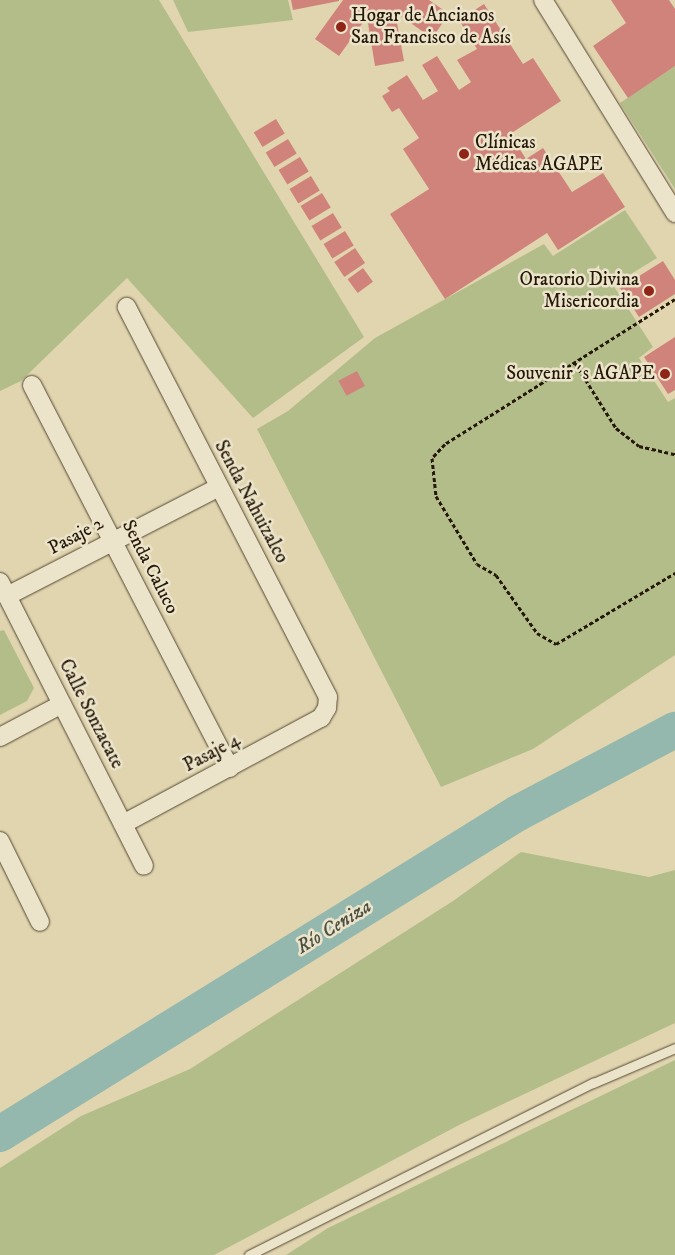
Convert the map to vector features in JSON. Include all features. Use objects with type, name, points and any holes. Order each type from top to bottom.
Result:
[{"type":"street","points":[[543,0],[675,213]]},
{"type":"street","name":"Senda Nahuizalco","points":[[127,307],[218,487],[323,683],[327,702],[321,718]]},
{"type":"street","name":"Senda Caluco","points":[[32,385],[230,768]]},
{"type":"street","name":"Pasaje 2","points":[[4,589],[113,540],[218,487]]},
{"type":"street","name":"Calle Sonzacate","points":[[4,589],[144,866]]},
{"type":"street","points":[[0,737],[62,704]]},
{"type":"street","name":"Pasaje 4","points":[[123,824],[321,718]]},
{"type":"street","points":[[0,841],[40,922]]},
{"type":"lane","points":[[249,1255],[594,1083],[675,1048]]},
{"type":"path","points":[[675,299],[445,444],[432,458],[436,496],[477,564],[496,575],[537,633],[556,644],[675,573]]},
{"type":"path","points":[[575,363],[616,428],[639,446],[675,454]]},
{"type":"green space","points":[[0,0],[159,0],[364,337],[253,418],[127,278],[21,381],[0,391]]},
{"type":"green space","points":[[173,0],[288,0],[293,20],[188,32]]},
{"type":"green space","points":[[675,66],[675,189],[620,103]]},
{"type":"green space","points":[[625,210],[657,258],[613,285],[653,347],[639,358],[668,402],[675,398],[675,655],[533,749],[441,787],[257,429],[288,411],[375,338],[544,244],[553,256]]},
{"type":"green space","points":[[4,630],[34,688],[27,701],[0,715],[0,631]]},
{"type":"green space","points":[[521,852],[649,877],[675,870],[675,1023],[461,1124],[214,1255],[0,1255],[0,1168],[81,1116],[190,1069],[453,901]]},
{"type":"green space","points":[[675,1060],[675,1255],[286,1255],[328,1228]]},
{"type":"building","name":"Hogar de Ancianos San Francisco de Asís","points":[[291,0],[339,0],[339,1],[293,10]]},
{"type":"building","name":"Hogar de Ancianos San Francisco de Asís","points":[[343,0],[429,0],[449,14],[432,38],[395,12],[404,61],[375,66],[367,17],[339,56],[315,39]]},
{"type":"building","points":[[611,0],[669,0],[675,9],[675,66],[628,98],[593,46],[626,23]]},
{"type":"building","name":"Clínicas Médicas AGAPE","points":[[484,4],[523,64],[533,58],[561,101],[510,134],[526,159],[543,148],[572,192],[603,173],[625,207],[558,250],[547,233],[445,299],[390,214],[429,189],[403,149],[419,138],[399,108],[392,112],[382,96],[390,91],[387,88],[407,75],[423,100],[438,91],[422,65],[437,56],[459,90],[471,82],[457,60],[477,49],[459,20]]},
{"type":"building","points":[[276,119],[285,134],[262,147],[254,132]]},
{"type":"building","points":[[288,139],[297,154],[274,167],[266,152]]},
{"type":"building","points":[[300,157],[309,172],[287,184],[279,170]]},
{"type":"building","points":[[311,176],[320,191],[298,203],[290,189]]},
{"type":"building","points":[[322,193],[331,208],[309,220],[301,206]]},
{"type":"building","points":[[333,213],[342,228],[320,240],[312,226]]},
{"type":"building","points":[[345,231],[354,246],[332,258],[324,244]]},
{"type":"building","points":[[355,248],[365,263],[344,277],[334,262]]},
{"type":"building","name":"Oratorio Divina Misericordia","points":[[663,261],[675,280],[675,294],[639,317],[620,288]]},
{"type":"building","points":[[363,268],[373,282],[358,293],[348,279]]},
{"type":"building","name":"Souvenir´s AGAPE","points":[[675,337],[675,390],[668,394],[644,357]]},
{"type":"building","points":[[357,371],[365,386],[346,396],[338,381]]},
{"type":"waterway","name":"Río Ceniza","points":[[0,1134],[518,813],[675,730]]},
{"type":"place","name":"Hogar de Ancianos San Francisco de Asís","points":[[341,27]]},
{"type":"place","name":"Clínicas Médicas AGAPE","points":[[464,154]]},
{"type":"place","name":"Oratorio Divina Misericordia","points":[[649,291]]},
{"type":"place","name":"Souvenir´s AGAPE","points":[[665,374]]}]
